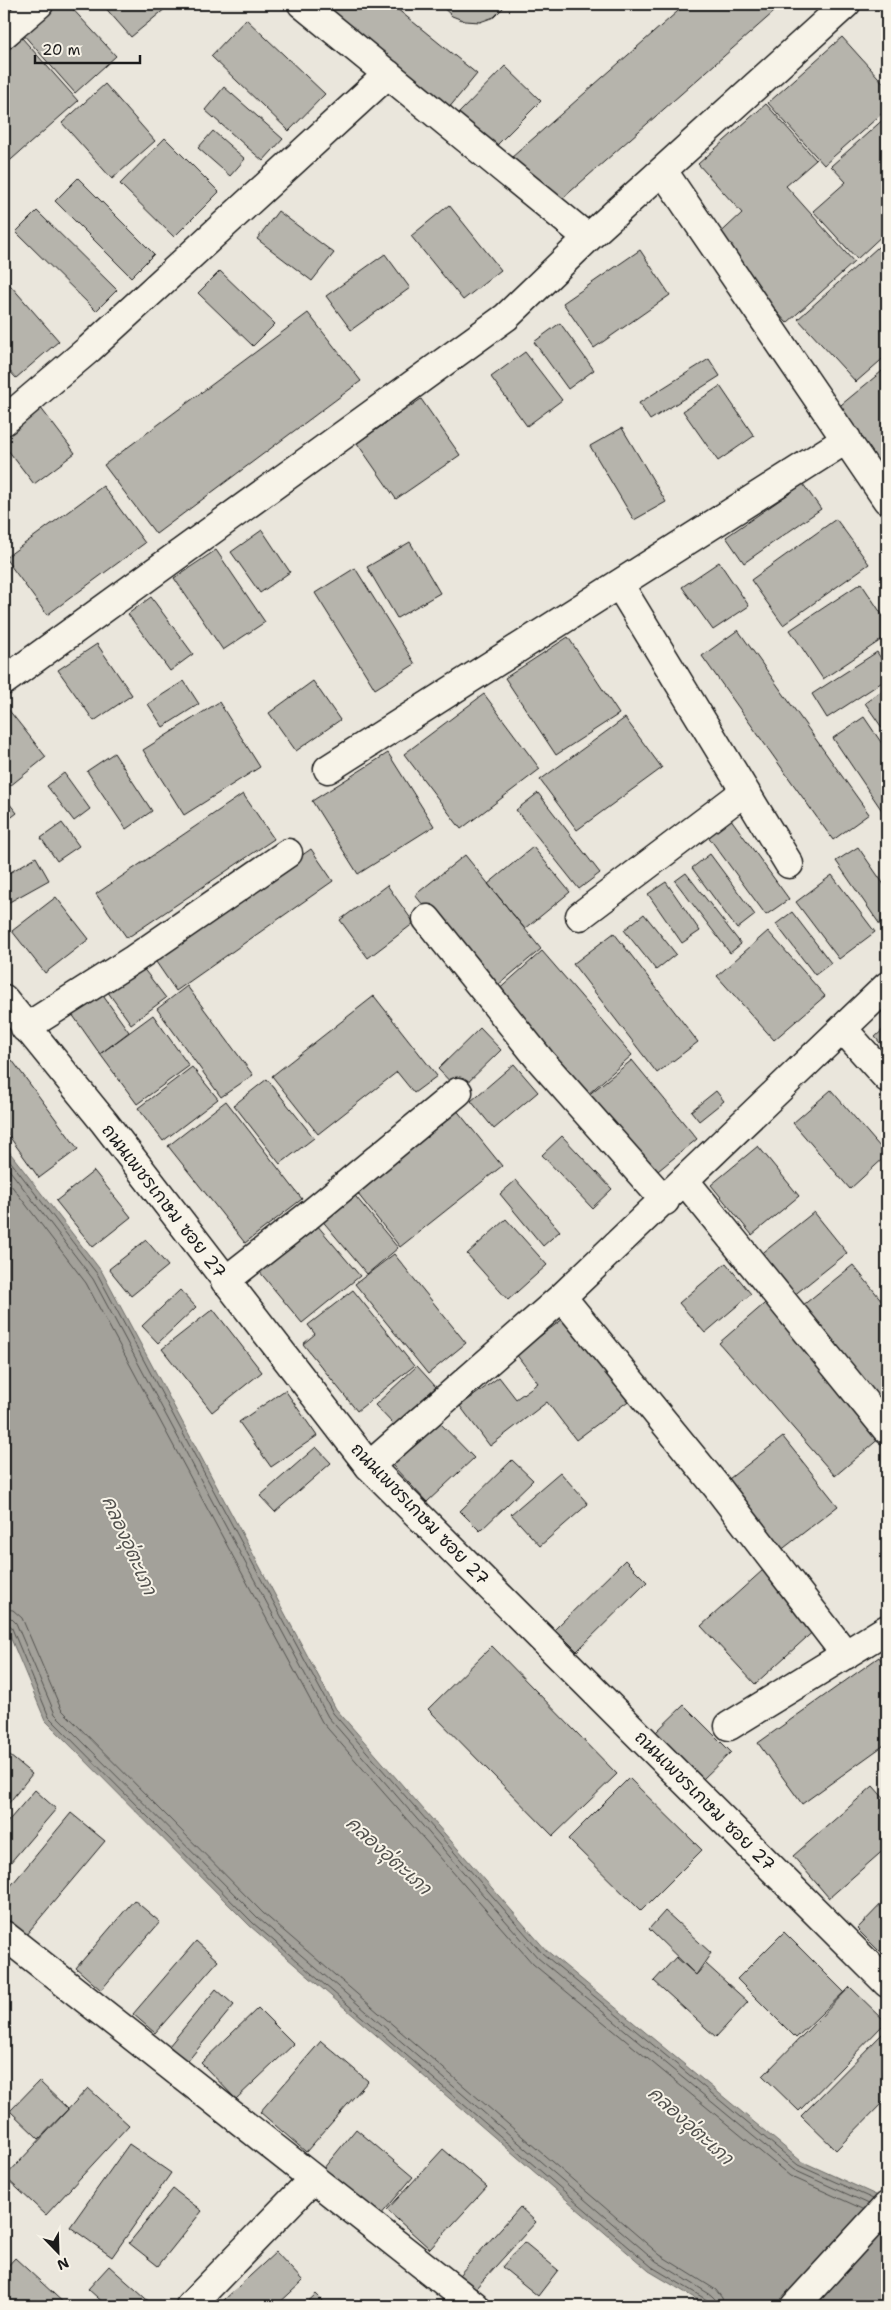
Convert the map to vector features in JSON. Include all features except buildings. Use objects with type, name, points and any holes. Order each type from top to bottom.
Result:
[{"type":"street","points":[[4,34],[39,4]]},
{"type":"street","points":[[302,4],[588,238]]},
{"type":"street","points":[[4,681],[506,317],[588,238],[846,4]]},
{"type":"street","points":[[4,421],[89,349],[388,74]]},
{"type":"street","points":[[662,171],[847,438],[887,500]]},
{"type":"street","points":[[328,769],[847,438]]},
{"type":"street","points":[[619,584],[789,864]]},
{"type":"street","points":[[580,916],[744,792]]},
{"type":"street","points":[[25,1028],[110,975],[288,853]]},
{"type":"street","points":[[427,919],[541,1061],[665,1201]]},
{"type":"street","points":[[369,1466],[562,1297],[665,1201],[887,986]]},
{"type":"street","name":"ถนนเพชรเกษม ซอย 27","points":[[4,999],[25,1028],[104,1122],[369,1466],[887,1983]]},
{"type":"street","points":[[843,1029],[887,1078]]},
{"type":"street","points":[[225,1281],[308,1216],[458,1092]]},
{"type":"street","points":[[684,1181],[887,1430]]},
{"type":"street","points":[[562,1297],[717,1487],[846,1655]]},
{"type":"street","points":[[729,1726],[887,1629]]},
{"type":"street","points":[[4,1935],[475,2306]]},
{"type":"street","points":[[190,2306],[313,2179]]},
{"type":"street","points":[[795,2306],[887,2206]]},
{"type":"water","name":"คลองอุ่ตะเภา","points":[[4,1145],[102,1272],[336,1709],[546,1950],[801,2161],[887,2200],[887,2306],[708,2306],[649,2271],[250,1926],[45,1720],[4,1622]]}]
